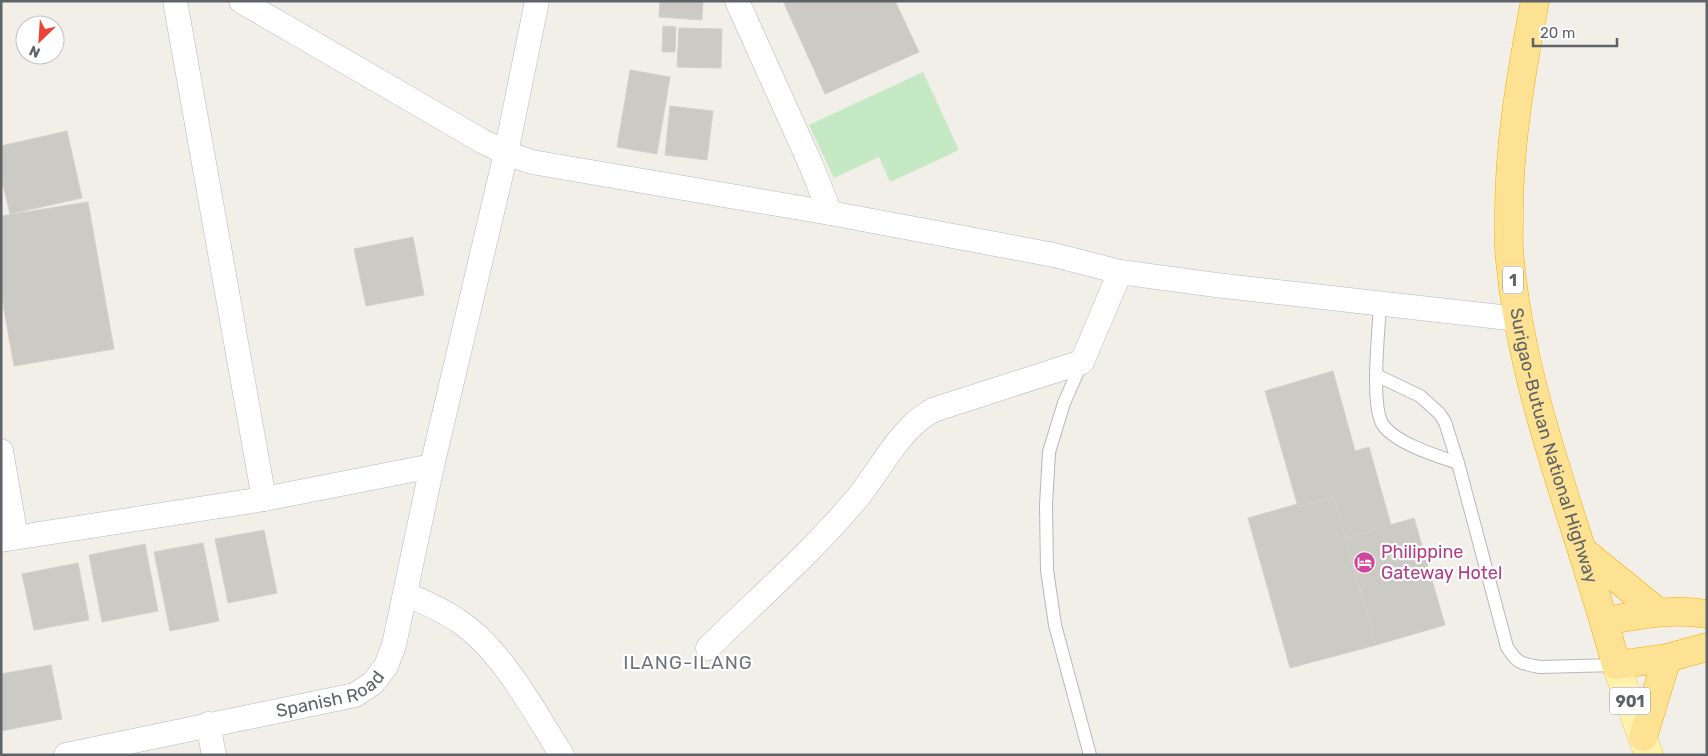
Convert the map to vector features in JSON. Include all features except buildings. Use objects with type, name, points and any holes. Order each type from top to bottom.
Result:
[{"type":"highway","name":"Surigao-Butuan National Highway","points":[[1535,1],[1518,97],[1509,188],[1510,259],[1518,319],[1539,410],[1605,621],[1616,665]]},
{"type":"highway","points":[[1583,551],[1658,612]]},
{"type":"highway","points":[[1605,621],[1658,612],[1690,611],[1707,614]]},
{"type":"highway","points":[[1616,665],[1668,658],[1707,647]]},
{"type":"highway","points":[[1646,746],[1668,658]]},
{"type":"main road","name":"901","points":[[1616,665],[1646,746]]},
{"type":"street","points":[[175,1],[264,499]]},
{"type":"street","points":[[241,1],[474,137],[506,153],[532,162],[830,212],[1054,256],[1120,272],[1216,285],[1518,319]]},
{"type":"street","name":"Spanish Road","points":[[66,755],[356,694],[374,683],[386,666],[394,645],[406,594],[432,466],[506,153],[537,1]]},
{"type":"street","points":[[737,1],[811,165],[830,212]]},
{"type":"street","points":[[708,648],[791,568],[827,530],[859,495],[898,440],[916,422],[934,410],[1082,362],[1120,272]]},
{"type":"street","points":[[1,451],[9,539],[264,499],[432,466]]},
{"type":"street","points":[[406,594],[458,620],[482,640],[503,663],[562,755]]},
{"type":"street","points":[[208,724],[214,755]]},
{"type":"lane","points":[[1380,304],[1376,375],[1378,412],[1383,426],[1407,443],[1421,450],[1458,463]]},
{"type":"lane","points":[[1082,362],[1064,403],[1050,452],[1046,505],[1047,570],[1055,625],[1090,755]]},
{"type":"lane","points":[[1376,375],[1420,396],[1440,412],[1445,422],[1458,463],[1507,647],[1515,660],[1540,667],[1616,665]]},
{"type":"green space","points":[[923,72],[959,150],[890,182],[879,157],[834,178],[809,125]]},
{"type":"place","name":"Philippine Gateway Hotel","points":[[1365,562]]},
{"type":"district","name":"ILANG-ILANG","points":[[688,662]]}]
